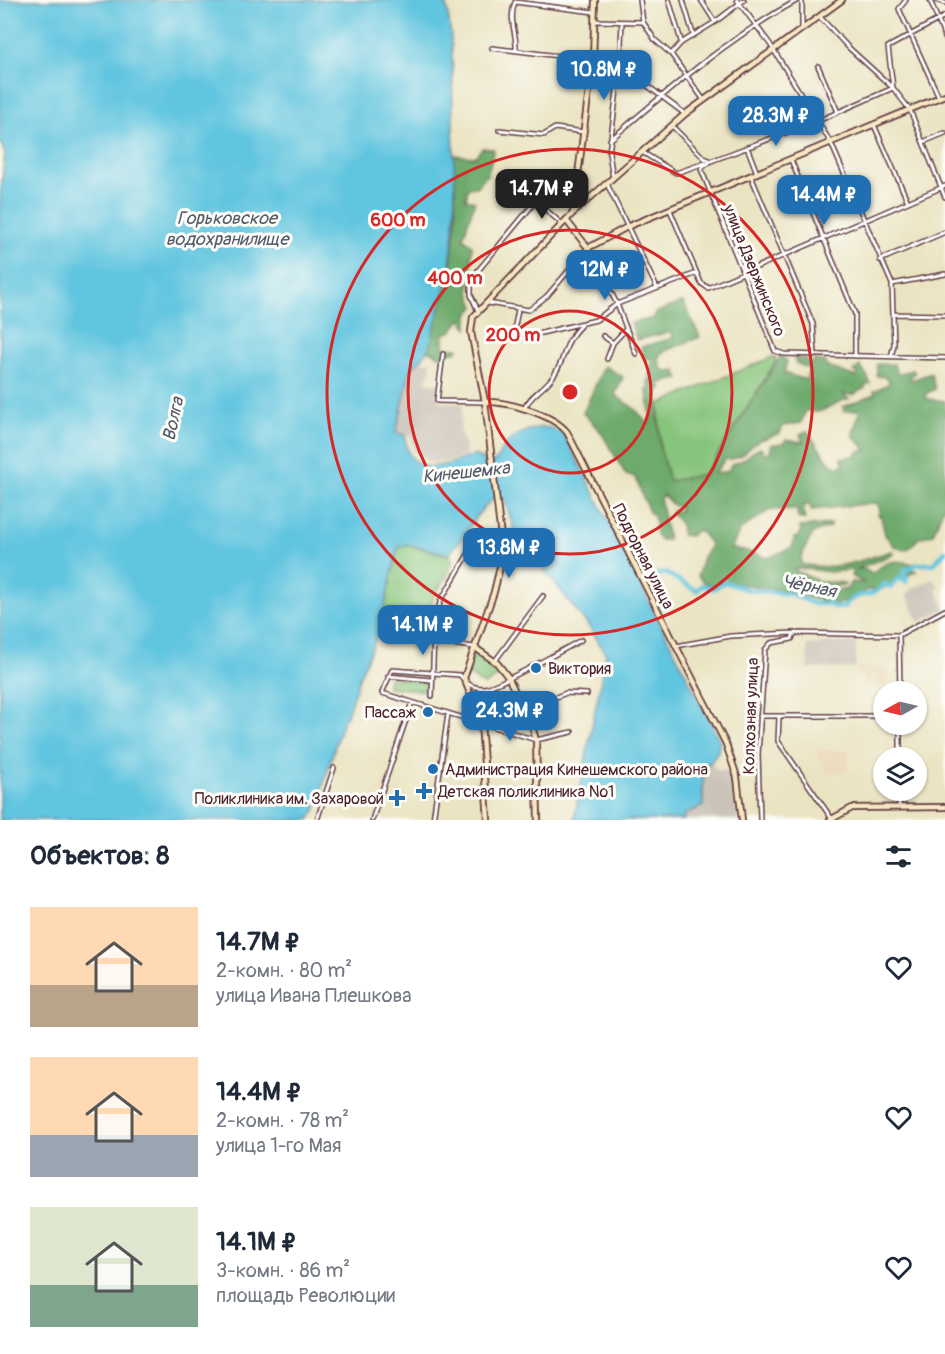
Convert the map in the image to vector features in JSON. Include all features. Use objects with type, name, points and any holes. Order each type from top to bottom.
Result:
[{"type":"street","points":[[573,213],[593,59],[595,0]]},
{"type":"street","points":[[640,0],[643,22],[654,40],[671,54],[703,99]]},
{"type":"street","points":[[669,0],[681,43]]},
{"type":"street","points":[[683,0],[693,34]]},
{"type":"street","points":[[701,0],[715,22]]},
{"type":"street","points":[[671,54],[693,34],[715,22],[738,2],[744,0]]},
{"type":"street","points":[[783,0],[788,6]]},
{"type":"street","points":[[610,140],[684,75],[754,24],[800,0],[802,28]]},
{"type":"street","points":[[465,683],[466,672],[494,592],[502,559],[485,402],[471,332],[471,321],[573,213],[685,114],[819,16],[831,4],[842,0]]},
{"type":"street","points":[[906,0],[899,7],[913,34],[939,97]]},
{"type":"street","points":[[930,0],[945,38]]},
{"type":"street","points":[[935,0],[945,3]]},
{"type":"street","points":[[516,51],[516,36],[512,26],[514,1],[594,12]]},
{"type":"street","points":[[738,2],[772,49],[816,121],[822,125],[892,284],[894,314],[891,357]]},
{"type":"street","points":[[819,16],[860,59],[893,88],[910,110],[943,187],[945,197]]},
{"type":"street","points":[[893,88],[888,48],[945,16]]},
{"type":"street","points":[[595,21],[643,22]]},
{"type":"street","points":[[613,179],[610,140],[620,66],[622,22]]},
{"type":"street","points":[[492,48],[593,59],[620,66],[685,114]]},
{"type":"street","points":[[818,66],[838,112]]},
{"type":"street","points":[[642,152],[676,173],[816,121],[893,88]]},
{"type":"street","points":[[488,303],[530,310],[547,296],[588,248],[629,226],[945,95]]},
{"type":"street","points":[[785,133],[786,120]]},
{"type":"street","points":[[874,125],[908,202]]},
{"type":"street","points":[[672,126],[709,162]]},
{"type":"street","points":[[499,130],[544,135],[555,128],[584,132]]},
{"type":"street","points":[[923,142],[945,133]]},
{"type":"street","points":[[747,147],[757,173]]},
{"type":"street","points":[[791,160],[825,237],[855,314],[855,356]]},
{"type":"street","name":"улица Дзержинского","points":[[709,162],[701,169],[775,351],[780,354],[815,355]]},
{"type":"street","points":[[751,176],[813,324],[815,355],[945,358]]},
{"type":"street","points":[[607,184],[657,288]]},
{"type":"street","points":[[670,209],[705,287],[943,187]]},
{"type":"street","points":[[478,311],[471,295],[471,279],[536,201],[562,224]]},
{"type":"street","points":[[567,219],[588,248],[617,304],[636,354]]},
{"type":"street","points":[[880,260],[945,232]]},
{"type":"street","points":[[518,309],[513,335],[530,335],[596,320],[617,304],[697,273]]},
{"type":"street","points":[[892,284],[945,274]]},
{"type":"street","points":[[894,314],[945,315]]},
{"type":"street","points":[[524,409],[532,396],[538,394],[555,374],[564,356],[568,339],[582,324]]},
{"type":"street","points":[[607,359],[613,343],[626,329]]},
{"type":"street","points":[[603,336],[613,343]]},
{"type":"street","name":"Подгорная улица","points":[[443,354],[437,401],[503,402],[556,422],[567,432],[731,755],[737,777],[742,820]]},
{"type":"street","points":[[432,696],[434,632],[440,602],[470,550]]},
{"type":"street","points":[[495,662],[543,596]]},
{"type":"street","points":[[676,646],[731,636],[794,633],[899,635],[945,610]]},
{"type":"street","name":"Колхозная улица","points":[[760,820],[760,716],[765,650],[771,643],[792,639],[794,633]]},
{"type":"street","points":[[899,635],[900,681]]},
{"type":"street","points":[[465,683],[477,688],[492,687],[581,640]]},
{"type":"street","points":[[435,642],[474,647],[495,662],[508,677],[525,710],[536,740],[538,820]]},
{"type":"street","points":[[466,672],[460,675],[392,670],[382,693],[536,740],[572,732]]},
{"type":"street","points":[[460,675],[481,722],[488,820]]},
{"type":"street","points":[[388,676],[432,680]]},
{"type":"street","points":[[479,714],[492,687]]},
{"type":"street","points":[[525,710],[567,693],[587,694]]},
{"type":"street","points":[[372,820],[412,702]]},
{"type":"street","points":[[433,820],[448,714]]},
{"type":"street","points":[[760,716],[873,716]]},
{"type":"street","points":[[779,717],[778,741],[831,819],[850,808],[945,807]]},
{"type":"street","points":[[317,820],[334,768]]},
{"type":"street","points":[[900,801],[900,807]]},
{"type":"shaded area","points":[[422,362],[431,362],[430,373],[425,382],[438,384],[440,402],[463,404],[460,429],[467,456],[446,462],[429,462],[414,451],[411,436],[396,433],[411,368]]},
{"type":"shaded area","points":[[933,579],[940,587],[936,589],[945,609],[919,622],[907,596],[911,589]]},
{"type":"shaded area","points":[[856,641],[856,668],[808,669],[807,645]]},
{"type":"shaded area","points":[[857,667],[887,670],[887,681],[878,681],[878,674],[870,674],[870,684],[864,684],[864,675],[857,675]]},
{"type":"shaded area","points":[[813,750],[849,751],[848,772],[828,773]]},
{"type":"shaded area","points":[[700,763],[715,766],[716,770],[732,771],[738,820],[684,820],[684,815],[703,806],[703,780],[706,777],[701,777]]},
{"type":"green space","points":[[482,148],[494,149],[488,174],[476,187],[468,188],[466,199],[475,201],[463,238],[472,245],[471,269],[474,271],[470,280],[470,289],[475,307],[468,315],[468,328],[461,319],[452,331],[444,334],[444,348],[458,348],[456,352],[445,353],[444,358],[428,350],[451,266],[456,221],[454,155],[475,157]]},
{"type":"green space","points":[[683,302],[700,337],[667,350],[658,357],[661,368],[667,372],[676,370],[679,379],[660,383],[661,389],[657,392],[660,447],[669,481],[705,474],[781,356],[787,361],[784,373],[806,380],[809,369],[796,363],[794,358],[805,359],[812,364],[814,360],[826,362],[826,366],[856,377],[858,374],[854,371],[860,366],[870,384],[865,385],[865,388],[853,395],[843,394],[849,399],[823,410],[813,412],[806,410],[801,423],[783,426],[780,433],[758,441],[742,455],[730,460],[725,459],[714,474],[728,471],[732,464],[742,461],[757,449],[761,448],[764,453],[768,453],[771,450],[770,445],[784,443],[786,439],[803,442],[800,434],[807,431],[830,463],[839,467],[844,463],[841,458],[854,456],[859,451],[867,451],[853,436],[860,410],[844,411],[843,407],[875,394],[874,391],[890,383],[886,377],[877,376],[877,364],[894,364],[897,374],[913,370],[915,373],[910,378],[912,380],[931,373],[935,389],[925,394],[927,399],[945,401],[945,504],[933,534],[919,538],[909,548],[903,550],[894,546],[885,535],[881,517],[878,515],[880,510],[877,503],[811,510],[810,503],[803,507],[805,519],[798,518],[797,509],[770,510],[740,530],[731,549],[744,550],[768,558],[793,547],[794,538],[799,537],[801,532],[800,527],[830,524],[830,527],[813,533],[801,557],[801,564],[837,566],[892,551],[894,554],[857,569],[864,569],[872,574],[886,563],[901,561],[913,564],[909,569],[916,571],[880,590],[866,590],[856,599],[832,605],[796,593],[734,583],[712,586],[703,582],[698,575],[703,557],[711,545],[700,531],[695,531],[691,536],[682,535],[680,523],[671,513],[674,510],[680,511],[679,507],[673,505],[663,495],[660,498],[668,540],[660,540],[656,534],[654,515],[649,512],[635,477],[626,475],[601,432],[583,413],[604,366],[623,377],[615,395],[635,409],[648,424],[651,420],[647,391],[652,358],[645,359],[641,347],[673,338],[670,332],[637,340],[631,323],[654,318],[655,313]],"holes":[[[794,569],[830,572],[853,570],[851,576],[865,583],[851,582],[847,589],[837,591],[835,586],[845,585],[840,582],[822,582]]]},
{"type":"green space","points":[[775,356],[776,361],[705,475],[668,481],[660,447],[659,404]]},
{"type":"green space","points":[[403,544],[447,555],[450,553],[452,560],[449,572],[432,601],[427,638],[386,637],[379,631],[398,547]]},
{"type":"green space","points":[[475,651],[504,673],[484,685],[467,674]]},
{"type":"green space","points":[[389,678],[428,682],[427,691],[388,687]]},
{"type":"water","name":"Горьковское водохранилище","points":[[0,0],[445,0],[452,61],[455,198],[453,244],[431,340],[426,353],[411,368],[396,433],[405,435],[408,450],[413,459],[421,465],[430,466],[452,463],[475,455],[488,463],[494,462],[508,442],[536,428],[551,428],[565,436],[720,741],[718,751],[710,764],[701,763],[701,776],[706,776],[703,780],[703,806],[684,815],[684,820],[574,820],[606,654],[588,625],[515,533],[505,500],[498,497],[479,513],[449,554],[407,544],[398,547],[379,631],[359,678],[346,718],[343,720],[316,809],[309,820],[0,820],[0,199],[5,154],[0,141]]},
{"type":"waterway","name":"Чёрная","points":[[643,576],[666,573],[697,591],[702,585],[714,589],[724,582],[749,590],[791,594],[814,604],[831,604],[834,608],[844,607],[855,597],[874,593],[884,584],[891,587],[898,578],[906,582],[907,577],[903,575],[904,571],[917,564],[934,564],[945,551]]},
{"type":"place","name":"Виктория","points":[[536,668]]},
{"type":"place","name":"Пассаж","points":[[428,712]]},
{"type":"place","name":"Администрация Кинешемского района","points":[[433,769]]},
{"type":"place","name":"Детская поликлиника №1","points":[[424,791]]},
{"type":"place","name":"Поликлиника им. Захаровой","points":[[397,798]]},
{"type":"water label","name":"Волга","points":[[173,419]]},
{"type":"water label","name":"Кинешемка","points":[[466,472]]}]
